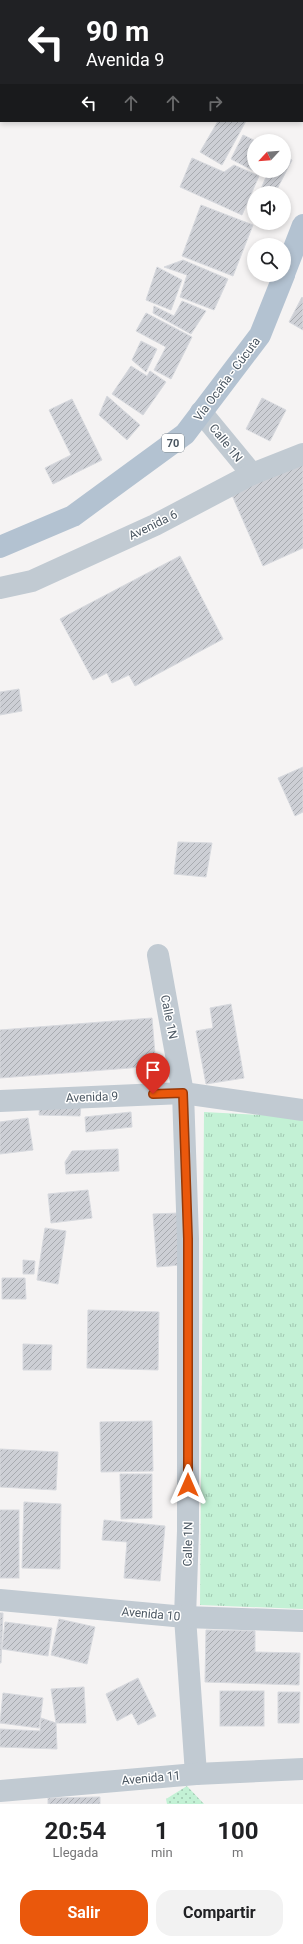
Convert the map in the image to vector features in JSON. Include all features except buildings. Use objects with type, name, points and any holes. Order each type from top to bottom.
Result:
[{"type":"main road","name":"Vía Ocaña - Cúcuta","points":[[291,256],[303,225]]},
{"type":"main road","name":"Vía Ocaña - Cúcuta","points":[[0,547],[73,516],[185,434],[260,335],[281,282]]},
{"type":"street","name":"Calle 1N","points":[[201,412],[252,474]]},
{"type":"street","name":"Avenida 6","points":[[0,588],[32,580],[147,528],[252,474],[303,454]]},
{"type":"street","name":"Calle 1N","points":[[158,955],[183,1093],[188,1247],[188,1531],[185,1617],[196,1774]]},
{"type":"street","name":"Avenida 9","points":[[0,1101],[183,1093],[303,1110]]},
{"type":"street","name":"Avenida 10","points":[[0,1600],[185,1617],[303,1622]]},
{"type":"street","name":"Avenida 11","points":[[0,1791],[196,1774],[303,1769]]},
{"type":"green space","points":[[204,1112],[303,1117],[303,1609],[200,1605]]},
{"type":"green space","points":[[187,1786],[204,1804],[167,1804],[166,1799]]},
{"type":"route","points":[[153,1094],[183,1093],[188,1239],[188,1485]]}]
